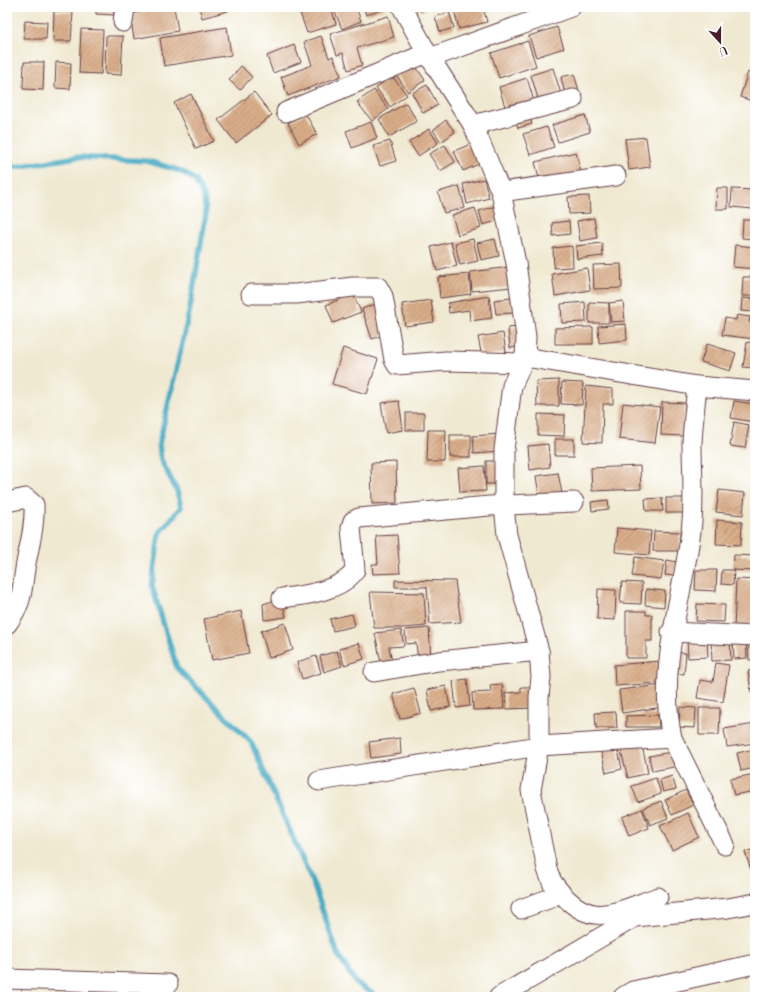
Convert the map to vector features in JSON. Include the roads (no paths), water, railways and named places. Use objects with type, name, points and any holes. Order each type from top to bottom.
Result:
[{"type":"street","points":[[402,7],[428,56],[473,125],[501,192],[516,263],[526,337],[524,360],[512,386],[510,401],[504,450],[504,506],[506,535],[539,651],[541,677],[539,697],[539,746],[531,790],[547,869],[553,883],[570,903],[585,912],[598,916],[611,914],[658,897]]},
{"type":"street","points":[[286,112],[428,56],[571,7]]},
{"type":"street","points":[[473,125],[573,99]]},
{"type":"street","points":[[501,192],[616,176]]},
{"type":"street","points":[[252,294],[296,294],[353,287],[378,287],[383,296],[394,360],[397,365],[446,361],[524,360],[697,386],[755,391]]},
{"type":"street","points":[[697,386],[692,440],[691,531],[672,632],[667,683],[669,727],[672,738],[725,845]]},
{"type":"street","points":[[7,502],[26,498],[34,505],[34,523],[25,565],[22,595],[16,612],[7,624]]},
{"type":"street","points":[[282,598],[306,596],[342,583],[352,575],[355,570],[351,528],[353,521],[359,518],[504,506],[574,502]]},
{"type":"street","points":[[672,632],[755,636]]},
{"type":"street","points":[[374,672],[431,662],[539,651]]},
{"type":"street","points":[[319,781],[539,746],[672,738]]},
{"type":"street","points":[[521,909],[551,898],[554,894],[553,883]]},
{"type":"street","points":[[499,997],[635,917],[714,910],[755,903]]},
{"type":"street","points":[[623,997],[633,991],[755,964]]},
{"type":"street","points":[[7,979],[168,984]]},
{"type":"waterway","points":[[7,14],[9,7]]},
{"type":"waterway","points":[[7,166],[10,168],[77,157],[147,161],[181,171],[195,180],[204,197],[206,214],[189,313],[159,444],[161,460],[177,491],[181,507],[159,534],[152,586],[177,668],[251,742],[314,886],[338,955],[356,983],[378,997]]}]
